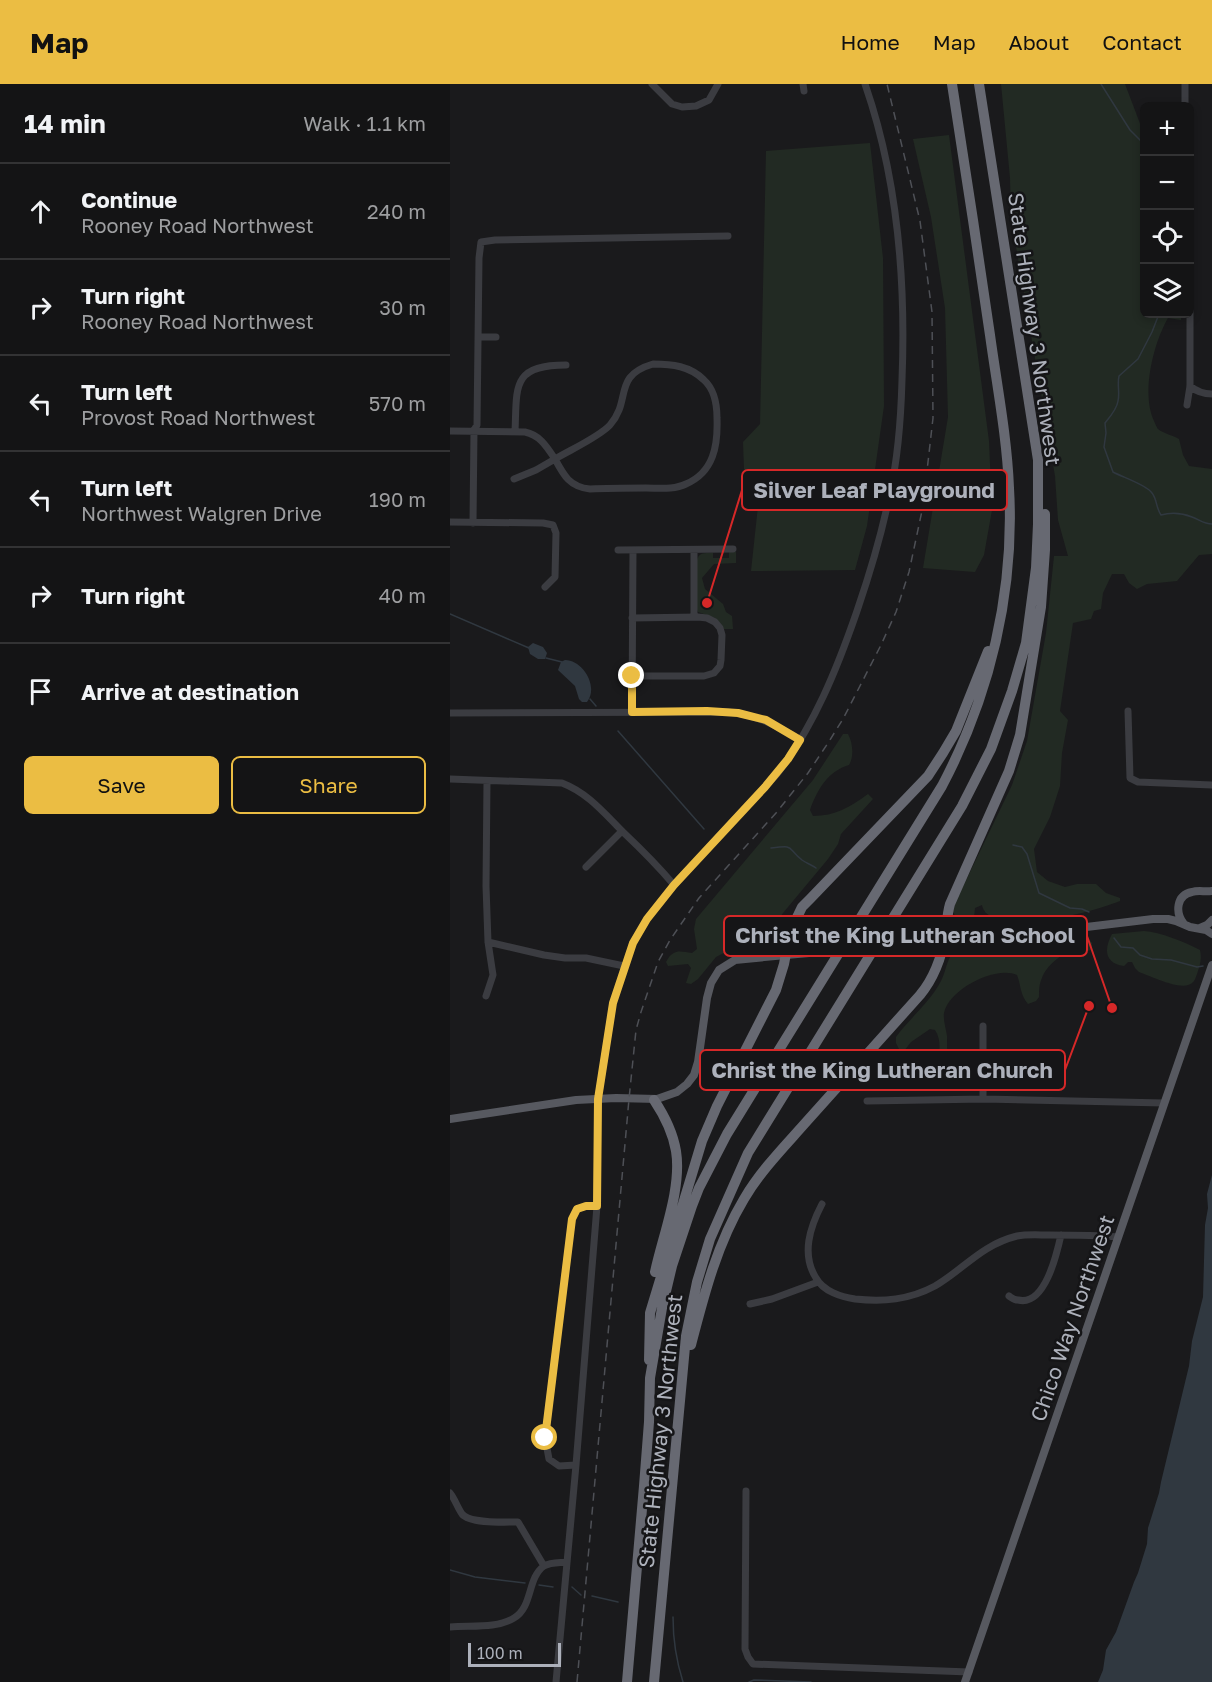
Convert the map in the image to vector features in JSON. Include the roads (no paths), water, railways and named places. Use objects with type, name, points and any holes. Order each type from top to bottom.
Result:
[{"type":"highway","name":"State Highway 3 Northwest","points":[[627,1682],[647,1454],[650,1378],[672,1266],[699,1188],[727,1134],[935,799],[957,755],[983,689],[1001,617],[1010,533],[1008,466],[952,84]]},
{"type":"highway","name":"State Highway 3 Northwest","points":[[654,1682],[686,1336],[700,1272],[717,1220],[748,1153],[970,792],[991,749],[1026,643],[1038,546],[1038,460],[979,84]]},
{"type":"highway","points":[[682,1380],[706,1288],[720,1248],[744,1197],[771,1162],[925,989],[937,969],[950,904],[1008,771],[1023,723],[1041,607],[1046,550],[1045,513],[1038,460]]},
{"type":"highway","points":[[650,1313],[702,1141],[717,1106],[776,990],[782,974],[790,932],[802,907],[928,776],[956,731],[1001,617]]},
{"type":"highway","points":[[650,1378],[648,1350],[653,1284],[678,1166],[676,1149],[670,1132],[654,1100]]},
{"type":"main road","points":[[1154,919],[1175,908],[1189,892],[1212,891]]},
{"type":"main road","points":[[1201,892],[1212,900]]},
{"type":"main road","points":[[1180,900],[1178,915],[1187,926]]},
{"type":"main road","points":[[450,1119],[553,1102],[598,1099],[654,1100],[677,1092],[694,1076],[711,983],[716,974],[735,960],[1028,934],[1154,919],[1168,919],[1206,930],[1212,934]]},
{"type":"main road","points":[[1197,928],[1206,926],[1212,920]]},
{"type":"main road","name":"Chico Way Northwest","points":[[965,1682],[1212,965]]},
{"type":"street","points":[[652,84],[672,104],[687,107],[696,106],[708,100],[718,84]]},
{"type":"street","points":[[556,1682],[597,1206],[598,1099],[613,1003],[633,943],[647,919],[674,885],[771,781],[788,759],[820,704],[846,643],[873,563],[891,492],[901,414],[903,291],[898,225],[872,103],[865,84]]},
{"type":"street","points":[[1185,84],[1185,102]]},
{"type":"street","points":[[473,523],[481,242],[728,236]]},
{"type":"street","points":[[1187,405],[1190,386],[1190,318]]},
{"type":"street","points":[[479,338],[496,337]]},
{"type":"street","points":[[450,430],[531,434],[547,447],[555,459],[561,471],[573,485],[581,488],[676,488],[700,476],[716,449],[717,413],[712,389],[695,372],[683,366],[653,364],[640,368],[629,378],[616,416],[610,426],[555,459],[536,470],[514,479]]},
{"type":"street","points":[[515,432],[517,392],[525,374],[543,366],[566,365]]},
{"type":"street","points":[[1190,386],[1203,394],[1212,394]]},
{"type":"street","points":[[450,522],[552,525],[556,533],[555,577],[545,587]]},
{"type":"street","points":[[618,550],[733,549]]},
{"type":"street","points":[[632,712],[633,550]]},
{"type":"street","points":[[694,550],[694,617]]},
{"type":"street","points":[[632,618],[711,619],[720,628],[721,660],[720,666],[714,673],[704,676],[632,676]]},
{"type":"street","points":[[450,712],[707,711],[738,713],[766,720],[800,740]]},
{"type":"street","points":[[1128,711],[1130,778],[1138,782],[1212,785]]},
{"type":"street","points":[[450,779],[562,783],[574,788],[596,804],[653,860],[674,885]]},
{"type":"street","points":[[486,996],[493,975],[488,942],[486,886],[487,781]]},
{"type":"street","points":[[586,867],[622,831]]},
{"type":"street","points":[[488,942],[544,955],[586,958],[624,966]]},
{"type":"street","points":[[983,1026],[983,1099]]},
{"type":"street","points":[[867,1101],[983,1099],[1164,1103]]},
{"type":"street","points":[[822,1204],[809,1237],[808,1256],[811,1270],[824,1288],[848,1298],[874,1301],[909,1296],[935,1286],[984,1250],[1019,1236],[1084,1234],[1118,1237]]},
{"type":"street","points":[[576,1465],[559,1466],[549,1460],[545,1438],[572,1219],[577,1209],[597,1206]]},
{"type":"street","points":[[1009,1296],[1019,1301],[1027,1300],[1036,1294],[1046,1282],[1055,1261],[1061,1235]]},
{"type":"street","points":[[750,1304],[772,1299],[818,1282]]},
{"type":"street","points":[[746,1491],[745,1649],[753,1664],[969,1672]]},
{"type":"street","points":[[450,1492],[462,1514],[468,1519],[518,1522],[544,1566]]},
{"type":"street","points":[[450,1627],[491,1625],[516,1617],[524,1608],[535,1579],[544,1566],[567,1562]]},
{"type":"waterway","points":[[1101,84],[1130,130],[1140,140]]},
{"type":"waterway","points":[[1157,318],[1138,359],[1119,376],[1118,401],[1115,410],[1105,423],[1104,447],[1113,472],[1149,490],[1154,495],[1161,515],[1181,514],[1212,524]]},
{"type":"waterway","points":[[450,614],[529,648]]},
{"type":"waterway","points":[[546,658],[562,662]]},
{"type":"waterway","points":[[590,699],[596,706]]},
{"type":"waterway","points":[[618,731],[704,829]]},
{"type":"waterway","points":[[1013,845],[1022,847],[1027,854],[1039,893],[1070,908],[1089,912]]},
{"type":"waterway","points":[[771,848],[788,847],[802,860],[816,868]]},
{"type":"waterway","points":[[1114,938],[1121,947],[1133,948],[1140,955],[1152,959],[1171,960],[1197,967],[1203,966]]},
{"type":"waterway","points":[[450,1570],[475,1577],[525,1583]]},
{"type":"waterway","points":[[539,1585],[553,1587]]},
{"type":"waterway","points":[[572,1587],[581,1595]]},
{"type":"waterway","points":[[592,1596],[618,1602]]},
{"type":"waterway","points":[[673,1617],[675,1650],[683,1682]]},
{"type":"waterway","points":[[749,1682],[754,1680],[811,1682]]},
{"type":"railway","points":[[577,1682],[629,1099],[636,1030],[641,1012],[658,962],[670,940],[699,898],[776,813],[808,773],[843,719],[896,612],[909,572],[923,506],[933,418],[932,312],[920,221],[887,84]]},
{"type":"place","name":"Silver Leaf Playground","points":[[707,603]]},
{"type":"place","name":"Christ the King Lutheran Church","points":[[1089,1006]]},
{"type":"place","name":"Christ the King Lutheran School","points":[[1112,1008]]}]
